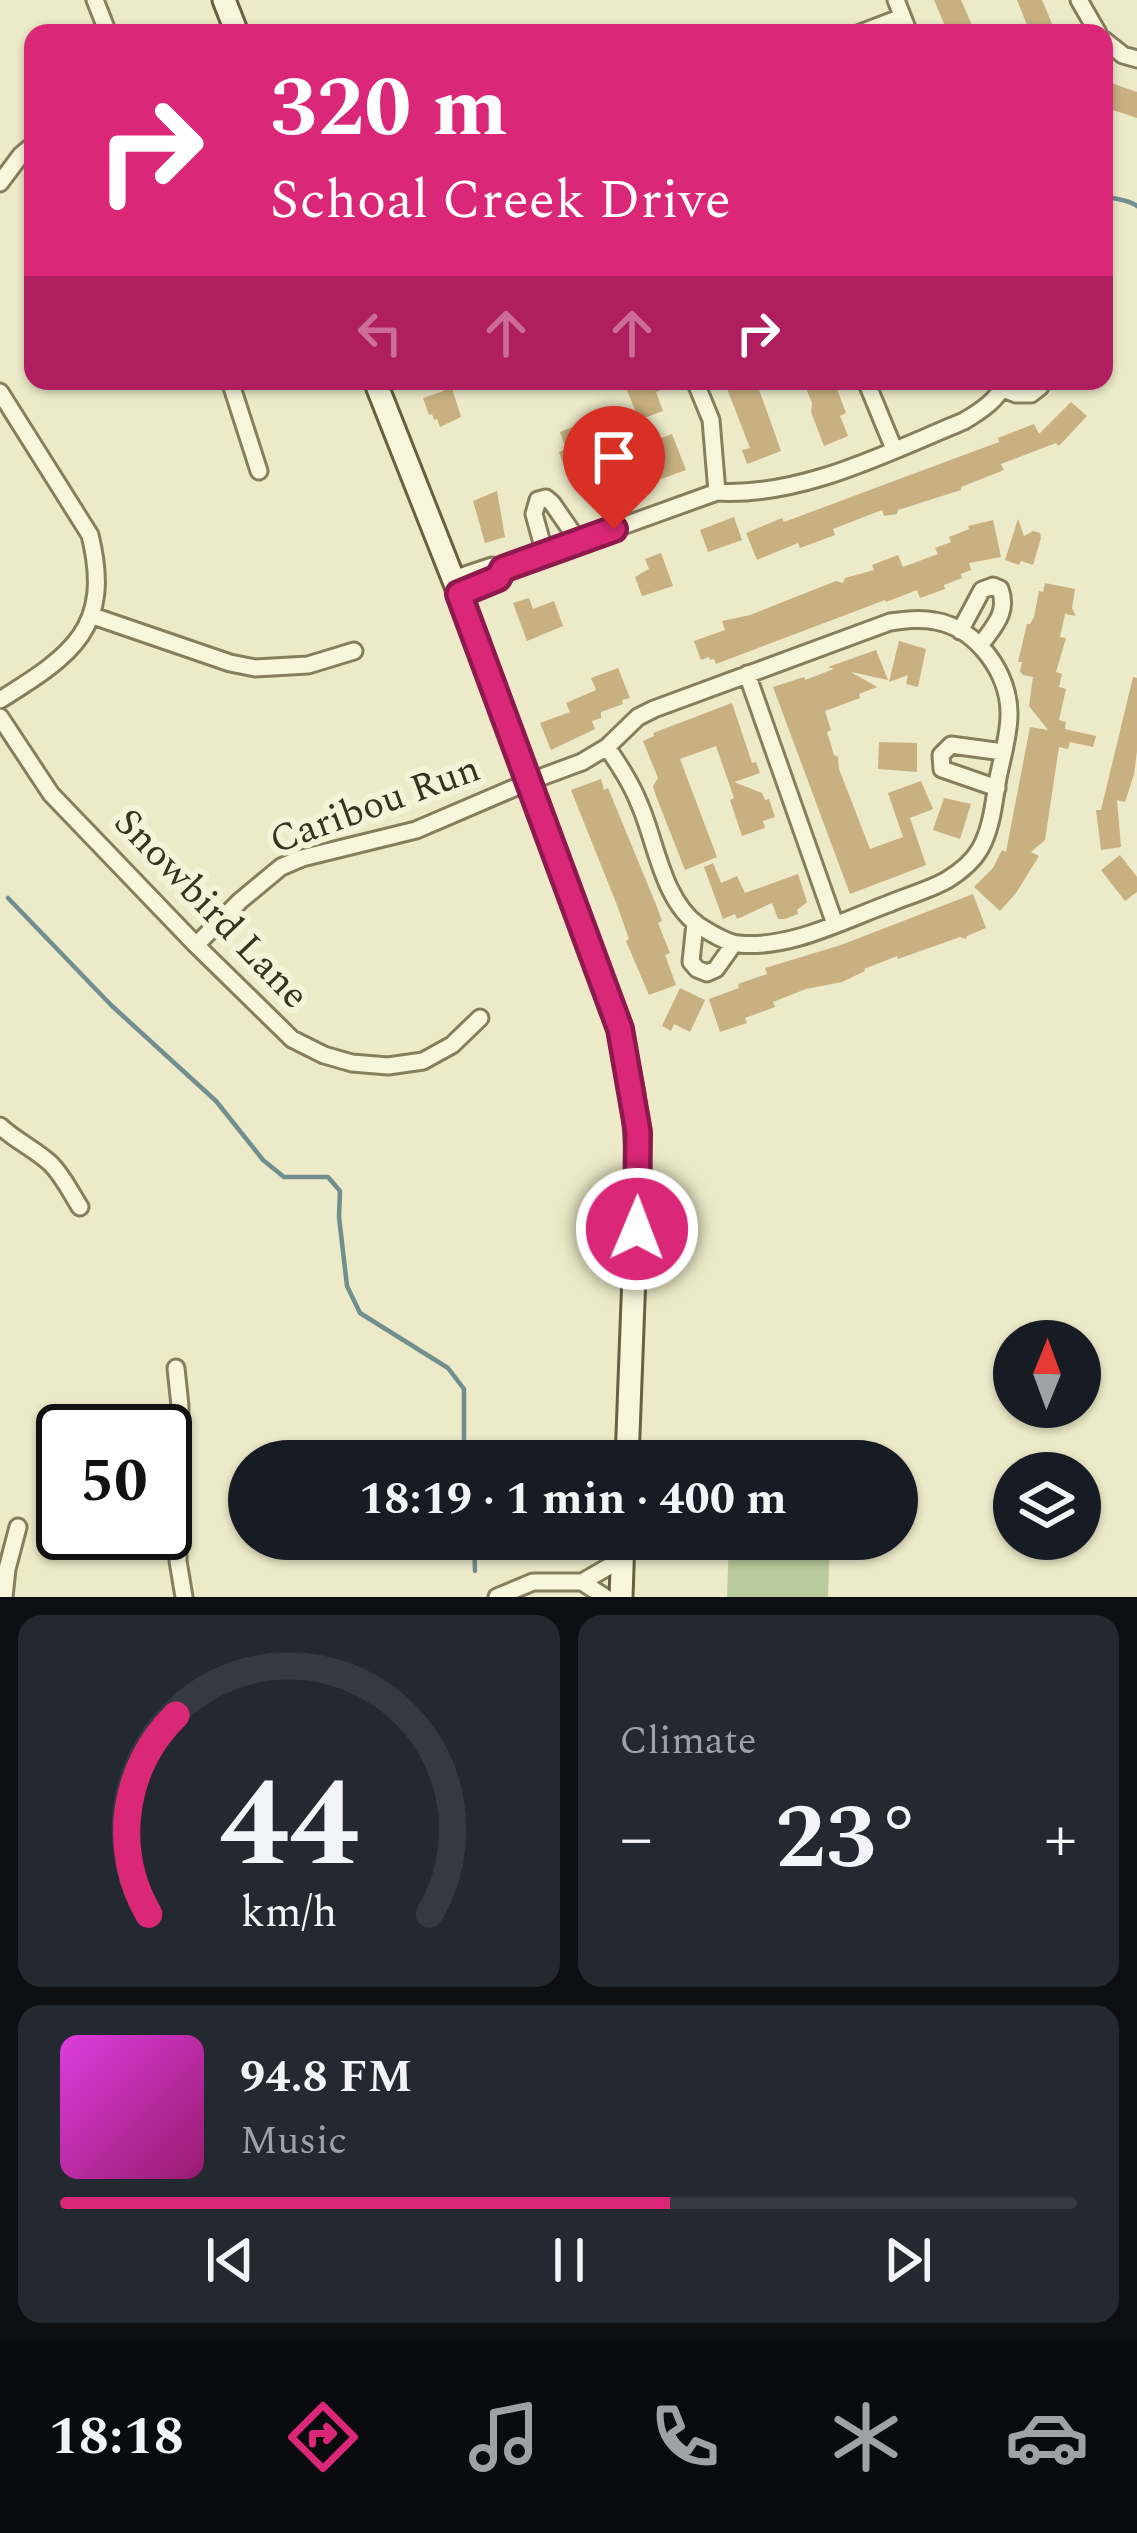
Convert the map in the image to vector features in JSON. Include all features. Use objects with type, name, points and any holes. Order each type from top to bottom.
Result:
[{"type":"main road","points":[[379,390],[620,1029],[633,1094],[638,1168],[628,1440]]},
{"type":"main road","points":[[621,1597],[623,1560]]},
{"type":"street","points":[[0,183],[24,152]]},
{"type":"street","points":[[233,390],[259,471]]},
{"type":"street","points":[[699,390],[711,420],[717,492]]},
{"type":"street","points":[[870,390],[894,449]]},
{"type":"street","points":[[456,587],[492,566],[503,569],[717,492],[745,494],[813,480],[964,421],[980,412],[1000,390]]},
{"type":"street","points":[[0,392],[90,536],[98,585],[93,616],[63,657],[0,700]]},
{"type":"street","points":[[545,554],[534,514],[538,500],[546,498],[552,503],[579,542]]},
{"type":"street","points":[[607,747],[639,801],[670,888],[695,923],[734,945],[774,943],[944,882],[979,850],[987,832],[1010,716],[998,670],[980,646],[960,631],[982,590],[993,586],[1000,590],[1002,615],[980,646]]},
{"type":"street","points":[[93,616],[255,668],[308,665],[354,651]]},
{"type":"street","name":"Caribou Run","points":[[196,945],[281,868],[302,858],[416,830],[596,756],[638,717],[890,622],[938,621],[960,631]]},
{"type":"street","points":[[747,674],[835,924]]},
{"type":"street","name":"Snowbird Lane","points":[[0,717],[51,794],[292,1040],[352,1063],[388,1066],[423,1060],[452,1045],[480,1018]]},
{"type":"street","points":[[997,788],[942,769],[941,755],[951,745],[1003,752]]},
{"type":"street","points":[[695,923],[692,962],[697,969],[707,973],[716,969],[734,945]]},
{"type":"street","points":[[0,1126],[46,1159],[80,1208]]},
{"type":"street","points":[[176,1367],[178,1561],[184,1597]]},
{"type":"street","points":[[4,1597],[18,1527]]},
{"type":"street","points":[[582,1582],[609,1560]]},
{"type":"street","points":[[497,1597],[533,1582],[582,1582],[605,1597]]},
{"type":"green space","points":[[728,1560],[829,1560],[828,1597],[727,1597]]},
{"type":"building","points":[[934,0],[961,0],[971,24],[944,24]]},
{"type":"building","points":[[1017,0],[1042,0],[1052,24],[1027,24]]},
{"type":"building","points":[[1113,83],[1137,92],[1137,118],[1113,110]]},
{"type":"building","points":[[453,390],[461,417],[440,427],[423,398]]},
{"type":"building","points":[[627,390],[661,390],[656,392],[663,411],[639,420]]},
{"type":"building","points":[[728,390],[759,390],[781,451],[747,464],[742,450],[750,448]]},
{"type":"building","points":[[807,390],[837,390],[848,436],[824,446]]},
{"type":"building","points":[[1071,402],[1087,416],[1059,446],[1056,443],[1001,464],[1004,470],[961,490],[897,514],[884,516],[882,510],[833,529],[835,535],[800,548],[798,543],[757,560],[746,533],[999,442],[998,438],[1034,424],[1039,434]]},
{"type":"building","points":[[582,423],[603,471],[613,467],[624,495],[599,502],[596,493],[586,493],[577,471],[566,471],[559,452],[566,449],[560,432]]},
{"type":"building","points":[[672,434],[686,470],[661,479],[647,443]]},
{"type":"building","points":[[497,491],[505,537],[485,543],[473,501]]},
{"type":"building","points":[[734,517],[742,540],[708,552],[700,530]]},
{"type":"building","points":[[1018,519],[1024,536],[1040,533],[1033,565],[1005,560]]},
{"type":"building","points":[[993,520],[1001,557],[969,563],[971,570],[944,585],[945,589],[920,598],[917,590],[885,600],[716,664],[709,657],[701,660],[694,641],[725,630],[722,621],[750,615],[836,581],[843,583],[898,555],[903,567],[938,554],[935,548],[951,542],[949,537]]},
{"type":"building","points":[[661,553],[673,586],[642,596],[635,577],[649,569],[645,559]]},
{"type":"building","points":[[1045,583],[1075,589],[1072,608],[1076,616],[1065,614],[1060,637],[1066,638],[1056,672],[1062,674],[1059,687],[1066,689],[1059,720],[1066,722],[1065,729],[1096,736],[1093,747],[1070,742],[1068,749],[1059,747],[1045,840],[1031,852],[1039,856],[1000,911],[974,887],[993,868],[1002,850],[1006,852],[1030,727],[1048,730],[1029,706],[1033,677],[1023,675],[1022,662],[1018,662],[1027,624]]},
{"type":"building","points":[[529,598],[533,609],[554,601],[563,626],[527,641],[513,603]]},
{"type":"building","points":[[899,641],[926,649],[918,687],[906,684],[908,675],[889,682]]},
{"type":"building","points":[[876,650],[888,680],[851,672],[877,687],[825,711],[839,769],[870,849],[903,837],[888,793],[921,781],[933,809],[910,818],[926,865],[850,894],[773,687],[805,680]]},
{"type":"building","points":[[618,668],[630,698],[601,712],[601,718],[592,721],[595,729],[551,750],[540,723],[570,712],[566,703],[596,690],[591,678]]},
{"type":"building","points":[[1133,677],[1137,678],[1137,751],[1125,802],[1117,800],[1121,847],[1101,850],[1096,810],[1101,810]]},
{"type":"building","points":[[732,703],[752,763],[756,762],[760,773],[734,782],[762,793],[775,817],[763,821],[765,828],[742,836],[716,746],[680,759],[717,857],[685,870],[656,796],[653,786],[658,778],[643,741]]},
{"type":"building","points":[[879,742],[917,743],[917,772],[878,769]]},
{"type":"building","points":[[601,779],[657,907],[670,953],[665,955],[676,985],[649,995],[571,790]]},
{"type":"building","points":[[944,798],[971,804],[960,839],[933,830]]},
{"type":"building","points":[[1120,855],[1137,877],[1137,892],[1125,901],[1101,870]]},
{"type":"building","points":[[713,863],[721,883],[737,876],[745,893],[798,874],[807,902],[798,914],[785,919],[778,919],[772,903],[737,919],[735,914],[723,919],[704,867]]},
{"type":"building","points":[[973,894],[986,928],[966,939],[897,956],[842,982],[806,989],[745,1018],[747,1023],[720,1032],[709,999],[767,974],[765,968],[841,945]]},
{"type":"building","points":[[680,988],[705,1000],[690,1032],[674,1024],[671,1031],[662,1026]]},
{"type":"waterway","points":[[1113,198],[1137,206]]},
{"type":"waterway","points":[[8,898],[111,1005],[216,1101],[263,1160],[284,1177],[328,1177],[340,1191],[347,1286],[360,1313],[448,1368],[464,1389],[464,1440]]},
{"type":"waterway","points":[[475,1560],[475,1571]]},
{"type":"route","points":[[614,529],[503,569],[498,578],[459,594],[620,1029],[638,1132],[637,1229]]}]
